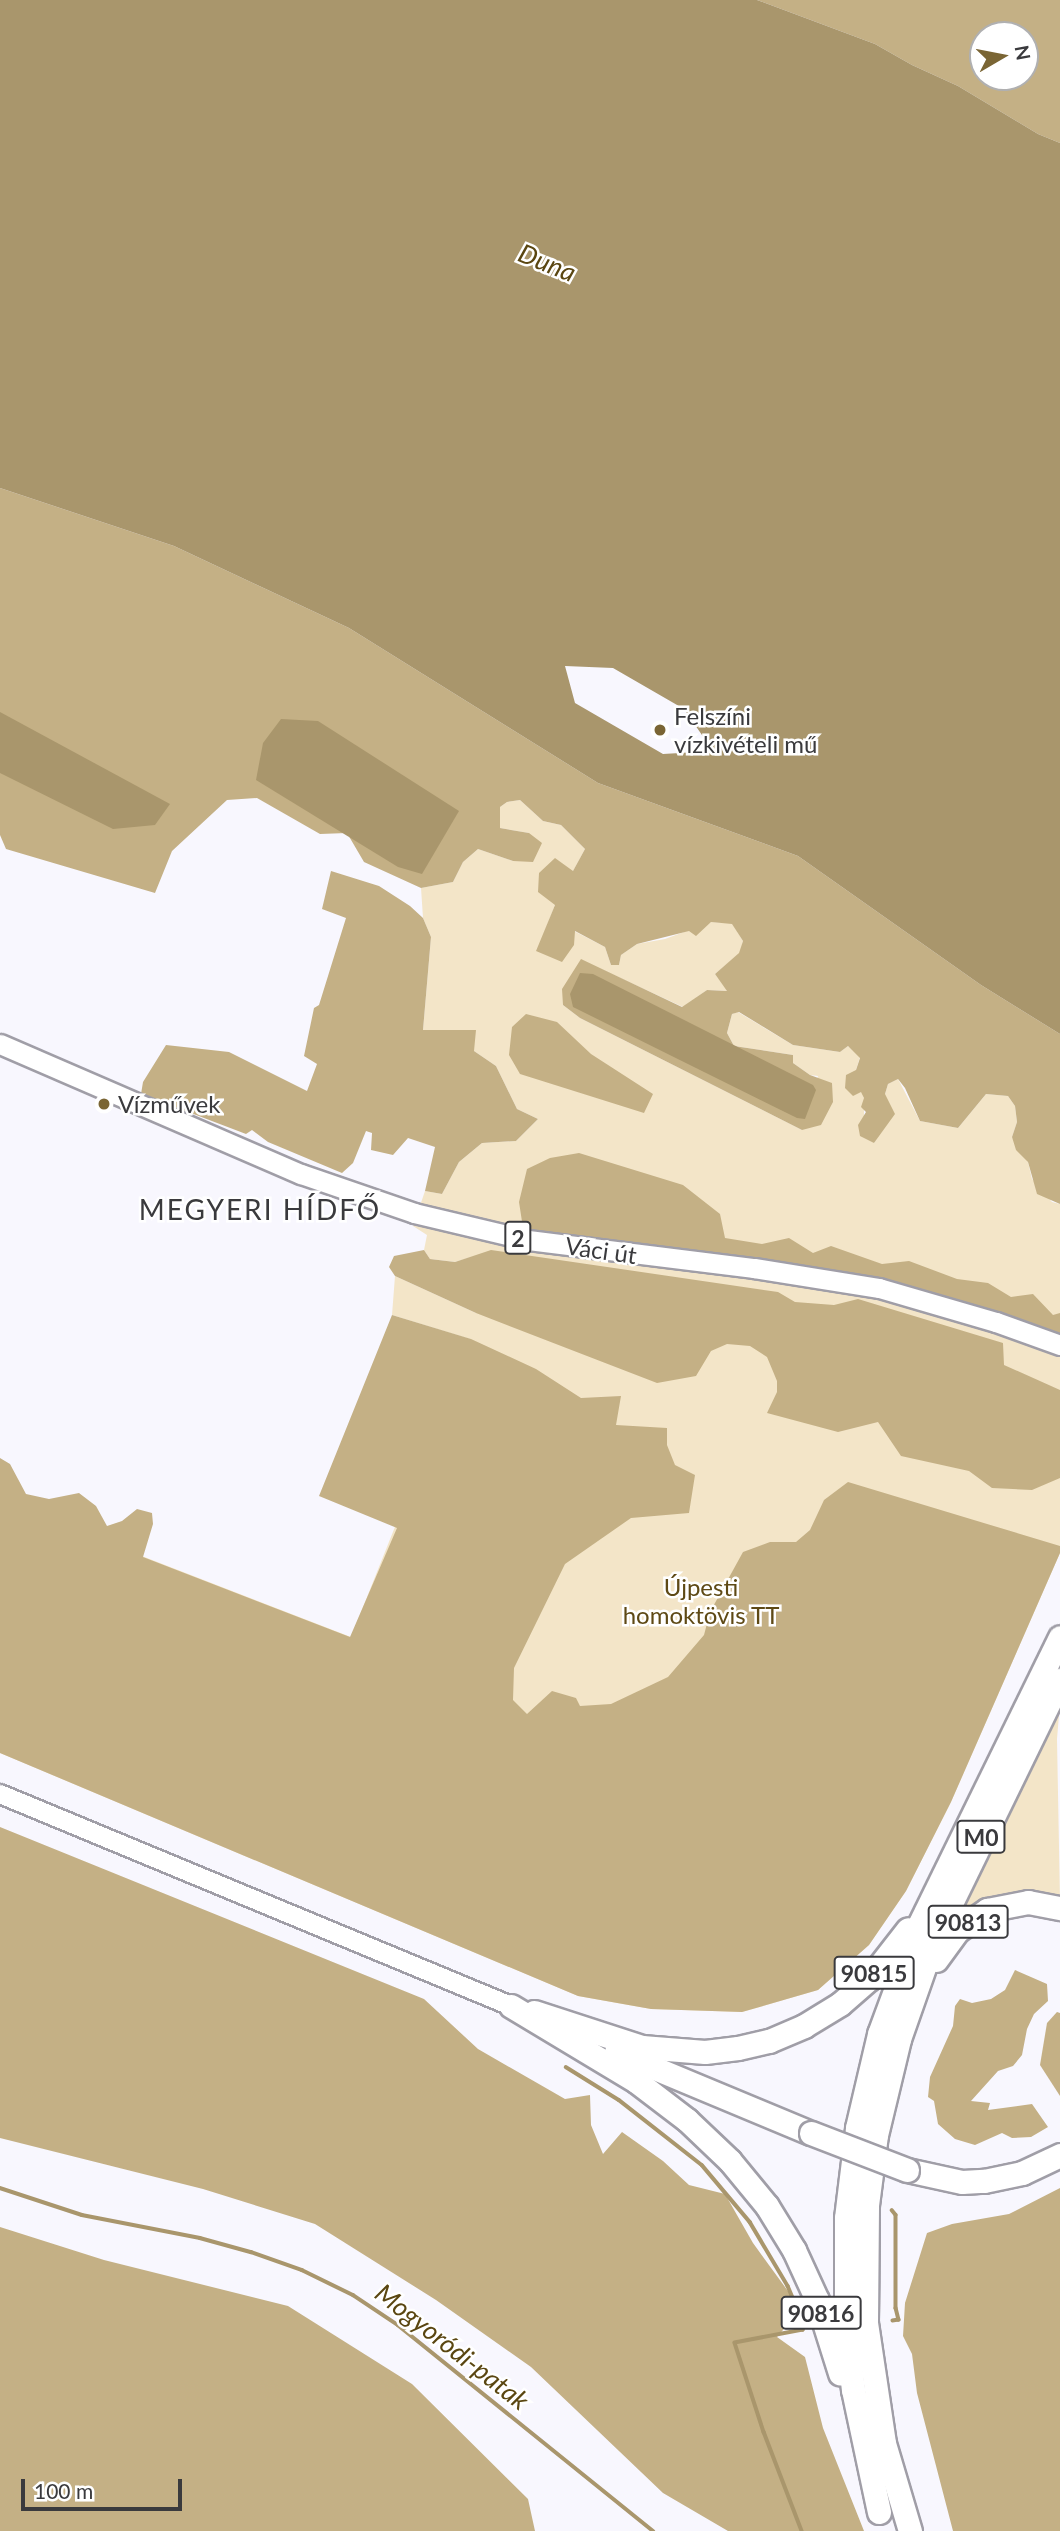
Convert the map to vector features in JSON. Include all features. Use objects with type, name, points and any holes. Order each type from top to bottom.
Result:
[{"type":"highway","name":"M0","points":[[882,2522],[853,2390],[846,2329],[844,2264],[851,2166],[870,2065],[891,1998],[920,1923],[1060,1637]]},
{"type":"highway","name":"M0","points":[[910,2531],[895,2487],[877,2411],[865,2288],[867,2205],[876,2135],[884,2094],[934,1936],[1060,1680]]},
{"type":"highway","name":"90815","points":[[511,2006],[562,2019],[642,2047],[705,2052],[769,2041],[804,2026],[840,2004],[869,1979],[911,1925],[938,1870],[959,1840]]},
{"type":"highway","name":"90813","points":[[912,1999],[946,1942],[971,1919],[987,1910],[1028,1902],[1060,1908]]},
{"type":"highway","points":[[511,2006],[811,2133],[907,2170],[962,2182],[984,2181],[1022,2173],[1060,2155]]},
{"type":"highway","name":"90816","points":[[511,2006],[661,2098],[716,2146],[767,2206],[794,2250],[820,2310],[837,2362],[860,2465],[882,2522]]},
{"type":"main road","name":"Váci út","points":[[0,1044],[301,1174],[414,1213],[528,1240],[788,1272],[879,1288],[996,1322],[1060,1345]]},
{"type":"main road","points":[[0,1794],[511,2006]]},
{"type":"green space","name":"Újpesti homoktövis TT","points":[[520,800],[543,821],[561,825],[585,849],[555,905],[537,951],[574,931],[605,947],[611,965],[619,965],[621,955],[637,944],[665,939],[711,922],[732,923],[743,941],[740,953],[715,974],[728,991],[707,990],[683,1007],[581,960],[563,1005],[580,1018],[802,1130],[818,1076],[810,1075],[793,1063],[793,1055],[734,1046],[727,1033],[732,1014],[738,1012],[793,1045],[840,1052],[848,1046],[860,1057],[856,1070],[864,1098],[864,1119],[874,1143],[882,1130],[888,1084],[898,1079],[920,1121],[958,1128],[986,1094],[1008,1096],[1015,1106],[1017,1122],[1012,1137],[1028,1162],[1032,1179],[1052,1202],[1060,1204],[1060,1553],[951,1802],[906,1891],[869,1945],[818,1990],[742,2012],[651,2009],[578,1996],[0,1753],[0,1501],[351,1637],[470,1339],[392,1315],[395,1276],[476,1313],[491,1251],[455,1262],[430,1259],[424,1250],[427,1235],[413,1226],[425,1191],[442,1194],[459,1162],[482,1143],[516,1141],[538,1119],[517,1109],[496,1066],[474,1051],[423,1030],[431,937],[423,918],[421,888],[453,882],[463,862],[478,849],[513,861],[529,833],[500,828],[500,807],[507,802]]},
{"type":"green space","points":[[1060,1703],[1057,1739],[1060,1900],[1004,1896],[969,1907],[953,1920]]},
{"type":"shaded area","points":[[757,0],[1060,0],[1060,143],[1038,134],[958,86],[875,44]]},
{"type":"shaded area","points":[[0,488],[174,546],[349,628],[598,783],[798,856],[981,985],[1060,1034],[1060,1204],[1037,1194],[1028,1162],[1016,1150],[1012,1137],[1017,1122],[1015,1106],[1008,1096],[986,1094],[958,1128],[920,1121],[898,1079],[888,1084],[885,1094],[895,1114],[874,1143],[860,1136],[858,1125],[866,1112],[861,1107],[864,1098],[861,1092],[853,1096],[845,1088],[846,1075],[856,1070],[860,1058],[848,1046],[840,1052],[793,1045],[739,1012],[732,1014],[727,1033],[734,1046],[793,1055],[793,1063],[810,1075],[832,1083],[833,1102],[821,1125],[802,1130],[580,1018],[563,1005],[562,989],[581,959],[682,1007],[707,990],[727,991],[715,974],[739,953],[743,941],[732,924],[711,922],[696,936],[689,931],[637,944],[621,955],[619,965],[611,965],[605,947],[575,931],[574,945],[562,962],[536,951],[555,905],[538,892],[539,873],[555,858],[573,871],[585,849],[561,825],[543,821],[520,800],[507,802],[500,807],[500,828],[529,833],[542,843],[533,862],[513,861],[478,849],[463,862],[453,882],[421,888],[364,862],[347,833],[320,834],[257,798],[227,800],[172,851],[155,893],[6,849],[0,835]]},
{"type":"shaded area","points":[[331,871],[379,886],[423,918],[431,937],[423,1030],[476,1030],[474,1051],[496,1066],[517,1109],[538,1119],[516,1141],[482,1143],[459,1162],[442,1194],[425,1191],[435,1147],[408,1138],[393,1155],[371,1150],[372,1133],[366,1131],[353,1163],[342,1173],[268,1142],[252,1130],[246,1134],[141,1094],[143,1082],[166,1045],[229,1052],[307,1091],[317,1064],[304,1056],[314,1008],[319,1005],[346,918],[322,909]]},
{"type":"shaded area","points":[[526,1014],[557,1022],[591,1054],[653,1094],[644,1113],[520,1074],[509,1055],[512,1027]]},
{"type":"shaded area","points":[[579,1153],[683,1185],[720,1214],[725,1238],[762,1244],[789,1238],[813,1253],[831,1246],[882,1264],[909,1261],[957,1279],[988,1283],[1011,1297],[1033,1294],[1053,1315],[1060,1313],[1060,1334],[881,1280],[811,1266],[622,1247],[523,1228],[519,1202],[527,1169],[550,1158]]},
{"type":"shaded area","points":[[424,1250],[430,1259],[455,1262],[491,1250],[778,1292],[795,1302],[834,1305],[858,1299],[1003,1343],[1004,1365],[1060,1390],[1060,1478],[1032,1490],[992,1488],[969,1471],[901,1456],[878,1422],[838,1432],[767,1413],[777,1392],[777,1381],[767,1357],[750,1346],[727,1344],[711,1351],[696,1376],[657,1383],[476,1313],[395,1276],[389,1267],[394,1256]]},
{"type":"shaded area","name":"Újpesti homoktövis TT","points":[[392,1315],[471,1339],[536,1369],[581,1398],[621,1396],[616,1425],[667,1428],[667,1445],[675,1465],[695,1475],[689,1513],[631,1518],[565,1564],[514,1668],[513,1700],[527,1714],[552,1691],[576,1698],[580,1706],[611,1704],[668,1677],[704,1635],[710,1612],[743,1552],[770,1542],[796,1542],[810,1530],[824,1500],[848,1482],[1060,1546],[1060,1553],[951,1802],[906,1891],[869,1945],[818,1990],[742,2012],[651,2009],[578,1996],[0,1753],[0,1458],[10,1464],[26,1494],[49,1499],[79,1493],[96,1506],[107,1526],[122,1521],[137,1509],[152,1513],[153,1524],[143,1557],[350,1637],[397,1528],[319,1496]]},
{"type":"shaded area","points":[[0,1827],[424,1999],[478,2049],[565,2099],[590,2095],[591,2125],[603,2154],[622,2132],[663,2161],[689,2185],[725,2194],[753,2243],[801,2309],[777,2337],[805,2357],[823,2428],[864,2531],[728,2531],[663,2493],[531,2367],[436,2300],[315,2224],[203,2189],[0,2138]]},
{"type":"shaded area","points":[[1015,1970],[1047,1984],[1048,2001],[1034,2014],[1027,2029],[1022,2055],[1013,2066],[998,2071],[971,2101],[990,2103],[988,2110],[1032,2104],[1048,2127],[1031,2137],[1012,2138],[1002,2133],[975,2145],[955,2139],[938,2124],[934,2101],[928,2097],[930,2077],[953,2026],[955,2006],[960,1999],[972,2003],[991,1999],[1005,1990]]},
{"type":"shaded area","points":[[1057,2012],[1060,2013],[1060,2096],[1040,2065],[1047,2023]]},
{"type":"shaded area","points":[[1060,2188],[1060,2531],[953,2531],[917,2393],[912,2354],[903,2336],[905,2303],[927,2233],[952,2224],[1009,2214]]},
{"type":"shaded area","points":[[0,2227],[104,2260],[288,2306],[412,2384],[528,2499],[535,2531],[0,2531]]},
{"type":"water","name":"Duna","points":[[0,0],[757,0],[875,44],[958,86],[1038,134],[1060,143],[1060,1034],[981,985],[798,856],[598,783],[349,628],[174,546],[0,488]],"holes":[[[565,666],[613,668],[684,709],[713,751],[663,754],[575,703]]]},
{"type":"water","points":[[0,712],[170,804],[155,825],[113,829],[0,773]]},
{"type":"water","points":[[281,719],[318,721],[459,811],[422,874],[398,867],[256,780],[263,743]]},
{"type":"water","points":[[580,973],[593,974],[813,1085],[816,1090],[805,1119],[797,1118],[573,1007],[570,994]]},
{"type":"waterway","points":[[566,2067],[619,2100],[702,2165],[750,2222],[788,2286],[800,2314],[803,2330],[735,2343],[764,2432],[802,2531]]},
{"type":"waterway","name":"Mogyoródi-patak","points":[[0,2188],[82,2215],[200,2238],[251,2252],[302,2270],[353,2295],[398,2325],[653,2531]]},
{"type":"waterway","points":[[892,2210],[896,2215],[896,2308],[899,2320],[893,2321]]},
{"type":"place","name":"Felszíni vízkivételi mű","points":[[660,730]]},
{"type":"place","name":"Vízművek","points":[[104,1104]]},
{"type":"district","name":"MEGYERI HÍDFŐ","points":[[260,1209]]}]
